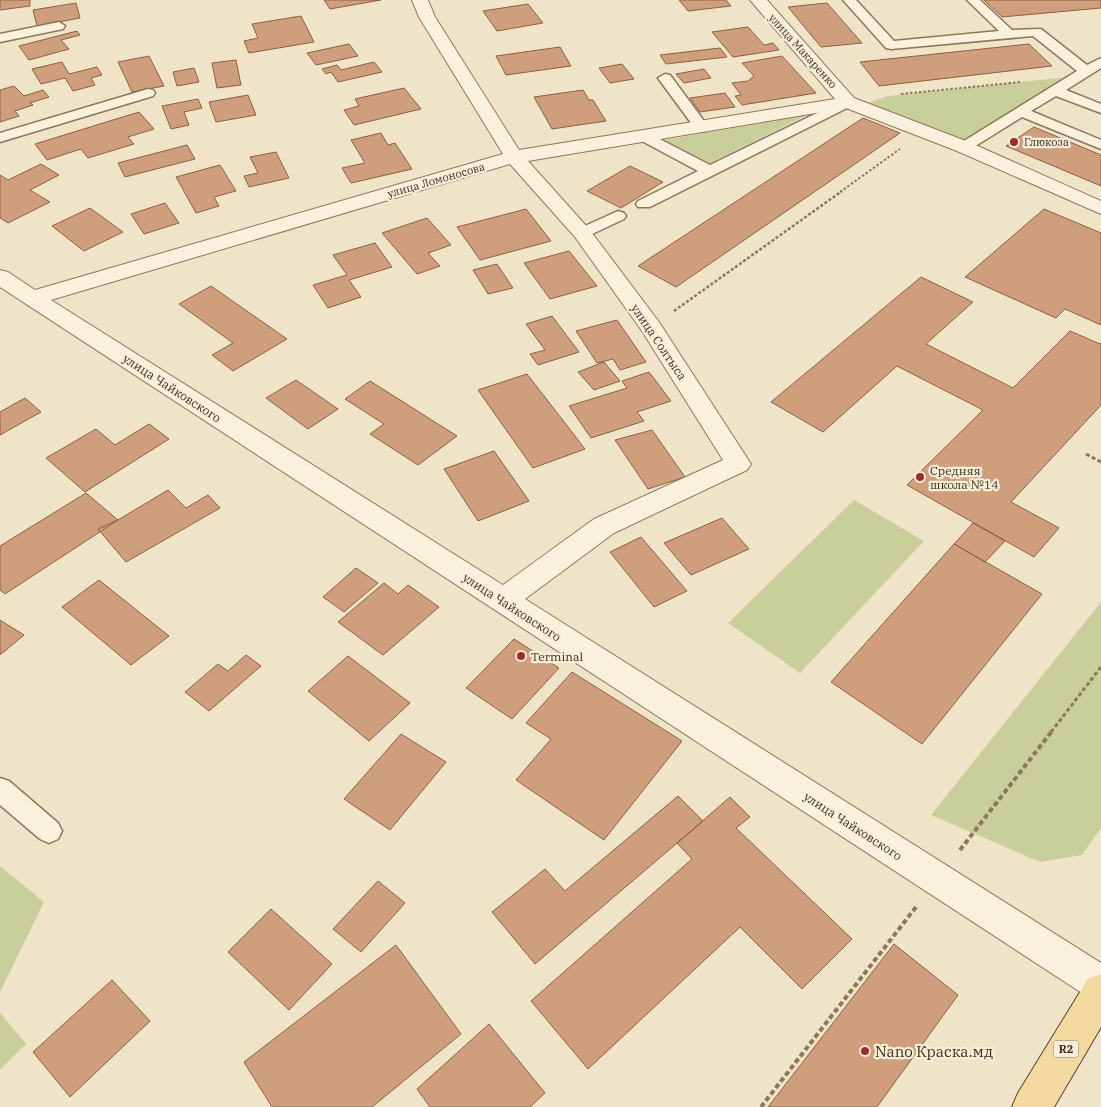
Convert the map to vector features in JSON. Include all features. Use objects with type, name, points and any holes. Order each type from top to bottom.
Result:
[{"type":"main road","name":"R2","points":[[1032,1107],[1101,992]]},
{"type":"street","name":"улица Солтыса","points":[[420,0],[427,17],[514,157],[582,233],[651,327],[738,464],[604,526],[502,601]]},
{"type":"street","name":"улица Макаренко","points":[[759,0],[854,104]]},
{"type":"street","name":"улица Ломоносова","points":[[32,298],[514,157],[854,104]]},
{"type":"street","points":[[854,104],[964,147],[1101,208]]},
{"type":"street","name":"улица Чайковского","points":[[0,277],[936,880],[1101,984]]},
{"type":"lane","points":[[849,0],[891,45],[1036,32],[1086,71]]},
{"type":"lane","points":[[973,0],[1009,34]]},
{"type":"lane","points":[[0,38],[59,26]]},
{"type":"lane","points":[[964,147],[1101,62]]},
{"type":"lane","points":[[665,78],[702,128]]},
{"type":"lane","points":[[1056,91],[1101,109]]},
{"type":"lane","points":[[0,138],[148,93]]},
{"type":"lane","points":[[644,204],[710,170],[854,104]]},
{"type":"lane","points":[[1021,112],[1101,145]]},
{"type":"lane","points":[[645,137],[710,170]]},
{"type":"lane","points":[[582,233],[618,216]]},
{"type":"lane","points":[[0,789],[49,831]]},
{"type":"path","points":[[854,104],[888,96],[1022,82]]},
{"type":"path","points":[[689,300],[924,131]]},
{"type":"path","points":[[1086,454],[1101,462]]},
{"type":"path","points":[[761,1107],[1101,666]]},
{"type":"green space","points":[[1079,76],[964,147],[860,106],[888,96]]},
{"type":"green space","points":[[807,115],[710,163],[664,140]]},
{"type":"green space","points":[[854,500],[924,541],[800,673],[728,623]]},
{"type":"green space","points":[[1101,602],[1101,828],[1082,855],[1040,862],[931,815]]},
{"type":"green space","points":[[0,866],[44,902],[0,992]]},
{"type":"green space","points":[[0,1013],[26,1044],[0,1070]]},
{"type":"building","points":[[0,0],[30,0],[30,6],[0,10]]},
{"type":"building","points":[[324,0],[381,0],[330,9]]},
{"type":"building","points":[[679,0],[726,0],[731,6],[688,11]]},
{"type":"building","points":[[984,0],[1101,0],[1101,8],[1002,17]]},
{"type":"building","points":[[76,3],[80,18],[37,26],[33,10]]},
{"type":"building","points":[[827,3],[862,43],[821,47],[788,7]]},
{"type":"building","points":[[528,4],[543,23],[497,31],[483,11]]},
{"type":"building","points":[[301,16],[314,42],[249,53],[244,41],[258,38],[252,24]]},
{"type":"building","points":[[748,27],[764,45],[773,43],[779,50],[733,57],[712,32]]},
{"type":"building","points":[[77,31],[80,35],[61,40],[69,49],[29,60],[19,46]]},
{"type":"building","points":[[349,44],[358,56],[316,65],[307,53]]},
{"type":"building","points":[[1029,44],[1052,66],[879,86],[860,62]]},
{"type":"building","points":[[560,47],[571,66],[506,75],[496,56]]},
{"type":"building","points":[[720,48],[727,57],[666,64],[660,55]]},
{"type":"building","points":[[149,56],[164,86],[132,92],[118,62]]},
{"type":"building","points":[[782,56],[816,93],[742,105],[735,96],[741,95],[732,83],[748,81],[754,76],[742,63]]},
{"type":"building","points":[[236,60],[241,85],[217,88],[212,63]]},
{"type":"building","points":[[62,62],[69,74],[97,67],[102,75],[91,78],[95,85],[73,91],[65,78],[41,84],[32,69]]},
{"type":"building","points":[[374,62],[382,72],[338,82],[331,72],[326,74],[322,69],[337,65],[341,70]]},
{"type":"building","points":[[622,64],[634,79],[610,83],[599,68]]},
{"type":"building","points":[[194,68],[199,82],[177,86],[173,72]]},
{"type":"building","points":[[704,69],[711,78],[684,83],[676,74]]},
{"type":"building","points":[[14,86],[24,96],[43,90],[49,97],[30,103],[33,105],[15,111],[19,116],[0,122],[0,90]]},
{"type":"building","points":[[404,88],[421,109],[354,125],[344,110],[359,106],[355,99]]},
{"type":"building","points":[[583,90],[589,100],[593,100],[606,121],[552,129],[534,97]]},
{"type":"building","points":[[725,93],[735,107],[700,112],[690,98]]},
{"type":"building","points":[[248,95],[256,115],[216,122],[209,102]]},
{"type":"building","points":[[198,99],[202,108],[184,112],[189,125],[171,129],[162,106]]},
{"type":"building","points":[[139,112],[154,129],[128,137],[134,144],[88,158],[81,149],[47,160],[35,144]]},
{"type":"building","points":[[863,118],[900,133],[676,287],[638,266]]},
{"type":"building","points":[[1034,127],[1101,155],[1101,186],[1006,146]]},
{"type":"building","points":[[381,133],[388,145],[395,143],[412,169],[351,183],[342,168],[365,163],[351,140]]},
{"type":"building","points":[[187,145],[195,159],[125,177],[118,163]]},
{"type":"building","points":[[276,152],[289,178],[249,187],[244,176],[258,173],[250,157]]},
{"type":"building","points":[[41,164],[59,175],[30,190],[50,202],[8,223],[0,218],[0,175],[8,180]]},
{"type":"building","points":[[220,165],[236,191],[214,197],[219,206],[196,213],[176,177]]},
{"type":"building","points":[[630,166],[663,182],[621,208],[587,191]]},
{"type":"building","points":[[165,203],[179,223],[144,234],[131,214]]},
{"type":"building","points":[[90,208],[123,232],[84,251],[52,226]]},
{"type":"building","points":[[526,209],[551,241],[480,260],[457,227]]},
{"type":"building","points":[[1044,209],[1101,233],[1101,325],[1065,309],[1056,318],[965,277]]},
{"type":"building","points":[[427,218],[451,245],[428,253],[440,266],[417,274],[382,233]]},
{"type":"building","points":[[375,243],[392,267],[349,280],[361,297],[328,308],[313,285],[347,275],[333,255]]},
{"type":"building","points":[[569,251],[597,286],[550,299],[524,263]]},
{"type":"building","points":[[497,264],[513,288],[488,294],[473,270]]},
{"type":"building","points":[[921,277],[973,302],[926,344],[1013,388],[1070,331],[1101,343],[1101,405],[1011,502],[1059,528],[1034,557],[907,485],[983,410],[897,366],[823,432],[771,402]]},
{"type":"building","points":[[211,286],[287,339],[233,371],[212,355],[233,343],[179,304]]},
{"type":"building","points":[[552,316],[579,352],[538,365],[530,354],[545,350],[526,324]]},
{"type":"building","points":[[617,320],[646,362],[620,370],[613,359],[597,363],[576,331]]},
{"type":"building","points":[[604,362],[620,381],[594,390],[578,372]]},
{"type":"building","points":[[649,372],[671,401],[637,412],[644,421],[591,438],[569,406],[627,388],[622,381]]},
{"type":"building","points":[[527,374],[585,449],[533,468],[478,390]]},
{"type":"building","points":[[296,380],[338,409],[308,429],[266,398]]},
{"type":"building","points":[[370,381],[457,436],[418,465],[370,434],[384,424],[345,399]]},
{"type":"building","points":[[25,398],[41,412],[0,435],[0,412]]},
{"type":"building","points":[[149,424],[169,439],[85,492],[46,458],[96,429],[115,445]]},
{"type":"building","points":[[652,430],[685,477],[648,489],[615,440]]},
{"type":"building","points":[[494,451],[529,501],[478,521],[444,469]]},
{"type":"building","points":[[168,490],[186,508],[208,495],[220,508],[126,562],[98,529],[118,520]]},
{"type":"building","points":[[86,493],[118,520],[5,594],[0,590],[0,546]]},
{"type":"building","points":[[722,518],[749,549],[691,575],[664,543]]},
{"type":"building","points":[[973,523],[1005,541],[985,562],[954,544]]},
{"type":"building","points":[[641,537],[687,591],[654,607],[610,552]]},
{"type":"building","points":[[954,544],[1042,594],[922,744],[831,682]]},
{"type":"building","points":[[356,568],[378,583],[344,612],[323,597]]},
{"type":"building","points":[[99,580],[169,636],[131,665],[62,607]]},
{"type":"building","points":[[384,583],[398,594],[408,585],[439,607],[383,655],[338,622]]},
{"type":"building","points":[[0,620],[24,635],[0,655]]},
{"type":"building","points":[[514,639],[559,668],[512,719],[466,688]]},
{"type":"building","points":[[246,655],[261,666],[209,711],[185,692],[218,664],[228,671]]},
{"type":"building","points":[[348,656],[410,703],[369,741],[308,691]]},
{"type":"building","points":[[572,672],[682,741],[604,840],[516,780],[551,739],[526,723]]},
{"type":"building","points":[[401,734],[446,762],[390,830],[344,799]]},
{"type":"building","points":[[678,796],[703,821],[535,964],[492,912],[545,869],[565,891]]},
{"type":"building","points":[[730,797],[750,817],[736,828],[852,939],[802,989],[740,927],[588,1069],[531,1001],[692,859],[677,843]]},
{"type":"building","points":[[378,881],[405,903],[361,952],[333,929]]},
{"type":"building","points":[[271,909],[332,964],[289,1010],[228,952]]},
{"type":"building","name":"Nano Краска.мд","points":[[894,944],[958,995],[877,1107],[768,1107]]},
{"type":"building","points":[[396,945],[461,1034],[372,1107],[272,1107],[244,1062]]},
{"type":"building","points":[[112,980],[150,1021],[70,1097],[33,1052]]},
{"type":"building","points":[[489,1024],[545,1093],[530,1107],[430,1107],[417,1089]]},
{"type":"place","name":"Глюкоза","points":[[1014,142]]},
{"type":"place","name":"Средняя школа №14","points":[[920,477]]},
{"type":"place","name":"Terminal","points":[[521,656]]},
{"type":"place","name":"Nano Краска.мд","points":[[865,1051]]}]
